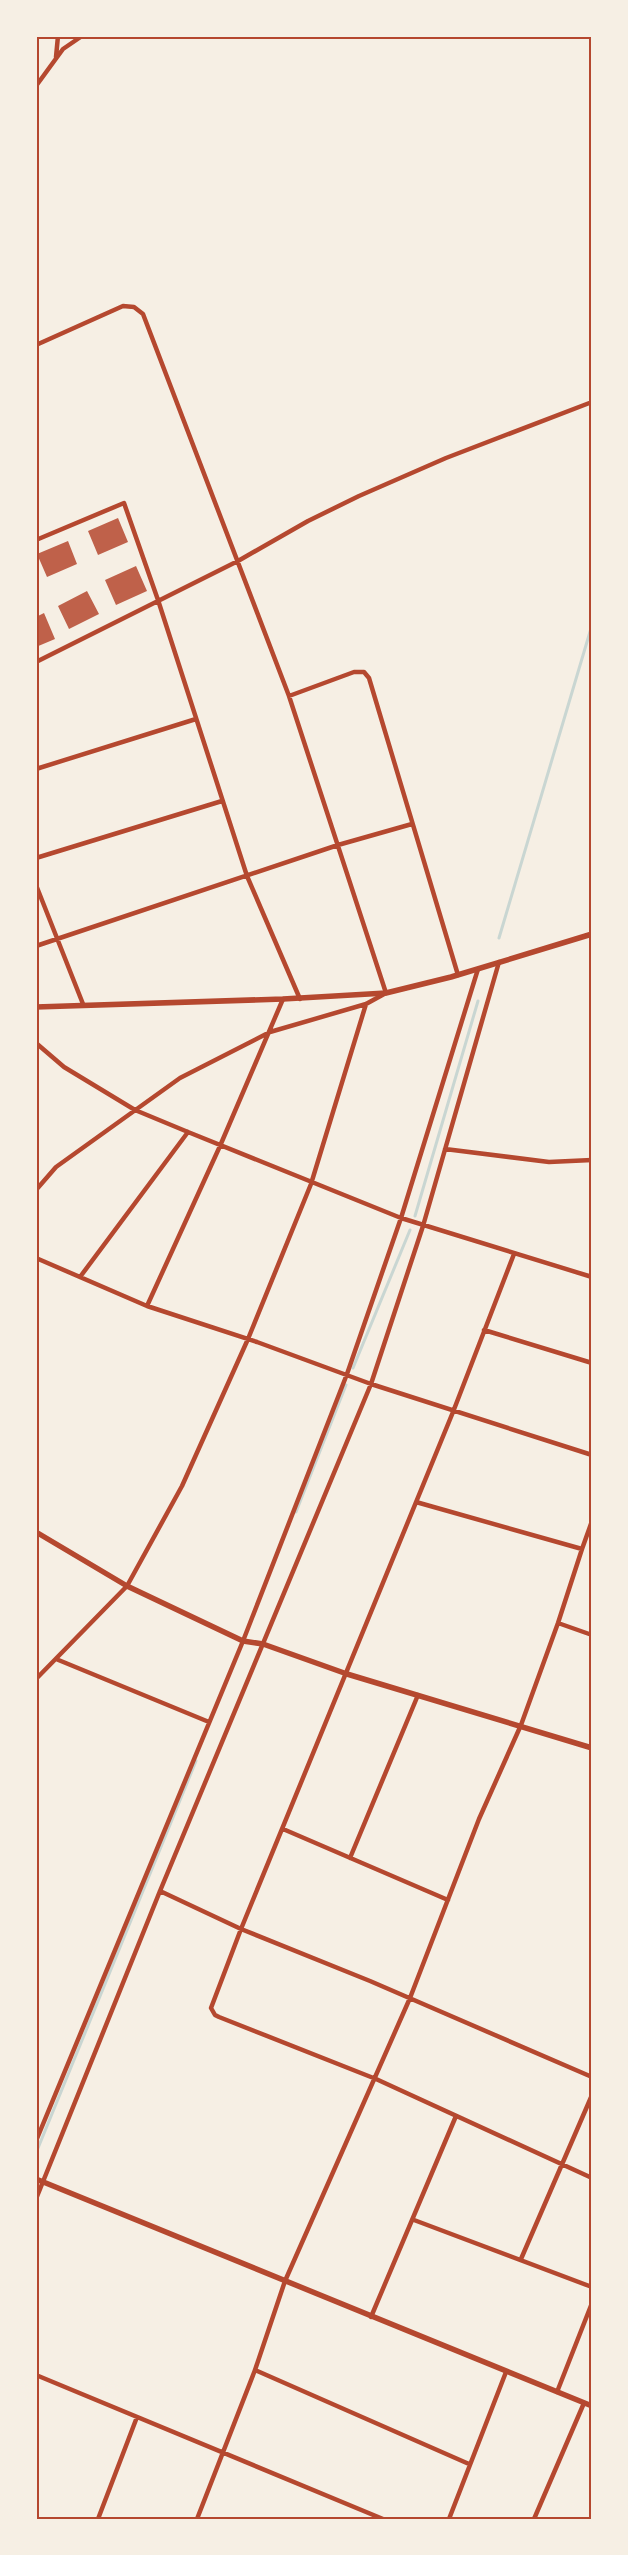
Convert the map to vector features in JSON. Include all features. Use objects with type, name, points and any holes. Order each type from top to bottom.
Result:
[{"type":"street","points":[[56,58],[58,36]]},
{"type":"street","points":[[36,86],[56,58],[70,43],[82,36]]},
{"type":"street","points":[[36,345],[118,308],[128,306],[141,310],[290,696],[386,993]]},
{"type":"street","points":[[36,662],[238,561],[308,521],[390,482],[446,458],[592,402]]},
{"type":"street","points":[[36,540],[124,503],[158,600],[247,876],[300,999]]},
{"type":"street","points":[[290,696],[350,673],[366,673],[458,975]]},
{"type":"street","points":[[36,769],[196,719]]},
{"type":"street","points":[[36,858],[222,801]]},
{"type":"street","points":[[36,946],[338,845],[412,824]]},
{"type":"street","points":[[36,885],[83,1004]]},
{"type":"street","points":[[36,1007],[83,1004],[283,1000],[386,993],[458,975],[592,934]]},
{"type":"street","points":[[36,2199],[160,1891],[371,1384],[423,1226],[499,962]]},
{"type":"street","points":[[36,2141],[243,1641],[347,1374],[402,1218],[478,969]]},
{"type":"street","points":[[36,1190],[56,1166],[180,1078],[270,1032],[366,1004],[386,993]]},
{"type":"street","points":[[147,1306],[220,1146],[283,1000]]},
{"type":"street","points":[[36,1679],[127,1586],[182,1486],[248,1339],[311,1184],[366,1004]]},
{"type":"street","points":[[36,1043],[64,1067],[135,1110],[220,1146],[311,1184],[423,1226],[592,1277]]},
{"type":"street","points":[[80,1277],[188,1132]]},
{"type":"street","points":[[445,1149],[549,1162],[592,1160]]},
{"type":"street","points":[[514,1254],[453,1412],[241,1929],[211,2008],[215,2015],[376,2079],[592,2178]]},
{"type":"street","points":[[36,1258],[147,1306],[248,1339],[453,1412],[592,1456]]},
{"type":"street","points":[[484,1330],[592,1363]]},
{"type":"street","points":[[416,1502],[582,1549]]},
{"type":"street","points":[[197,2519],[255,2370],[285,2281],[376,2079],[410,1998],[479,1819],[521,1725],[592,1521]]},
{"type":"street","points":[[36,1532],[127,1586],[243,1641],[263,1644],[347,1674],[592,1748]]},
{"type":"street","points":[[558,1623],[592,1634]]},
{"type":"street","points":[[56,1659],[209,1722]]},
{"type":"street","points":[[350,1858],[418,1695]]},
{"type":"street","points":[[282,1829],[448,1900]]},
{"type":"street","points":[[160,1891],[241,1929],[410,1998],[592,2077]]},
{"type":"street","points":[[520,2259],[592,2094]]},
{"type":"street","points":[[371,2317],[414,2220],[456,2116]]},
{"type":"street","points":[[36,2179],[592,2406]]},
{"type":"street","points":[[414,2220],[592,2287]]},
{"type":"street","points":[[556,2392],[592,2303]]},
{"type":"street","points":[[255,2370],[469,2464]]},
{"type":"street","points":[[449,2519],[506,2372]]},
{"type":"street","points":[[36,2375],[383,2519]]},
{"type":"street","points":[[534,2519],[584,2403]]},
{"type":"street","points":[[98,2519],[137,2418]]},
{"type":"building","points":[[118,518],[128,542],[98,555],[88,531]]},
{"type":"building","points":[[68,541],[77,564],[47,577],[37,554]]},
{"type":"building","points":[[136,566],[147,591],[116,605],[105,580]]},
{"type":"building","points":[[87,591],[99,614],[69,629],[58,606]]},
{"type":"building","points":[[44,613],[55,639],[36,647],[36,617]]},
{"type":"waterway","points":[[499,938],[592,625]]},
{"type":"waterway","points":[[415,1216],[478,1001]]},
{"type":"waterway","points":[[353,1368],[410,1230]]},
{"type":"waterway","points":[[296,1512],[346,1385]]},
{"type":"waterway","points":[[36,2153],[196,1761]]}]
